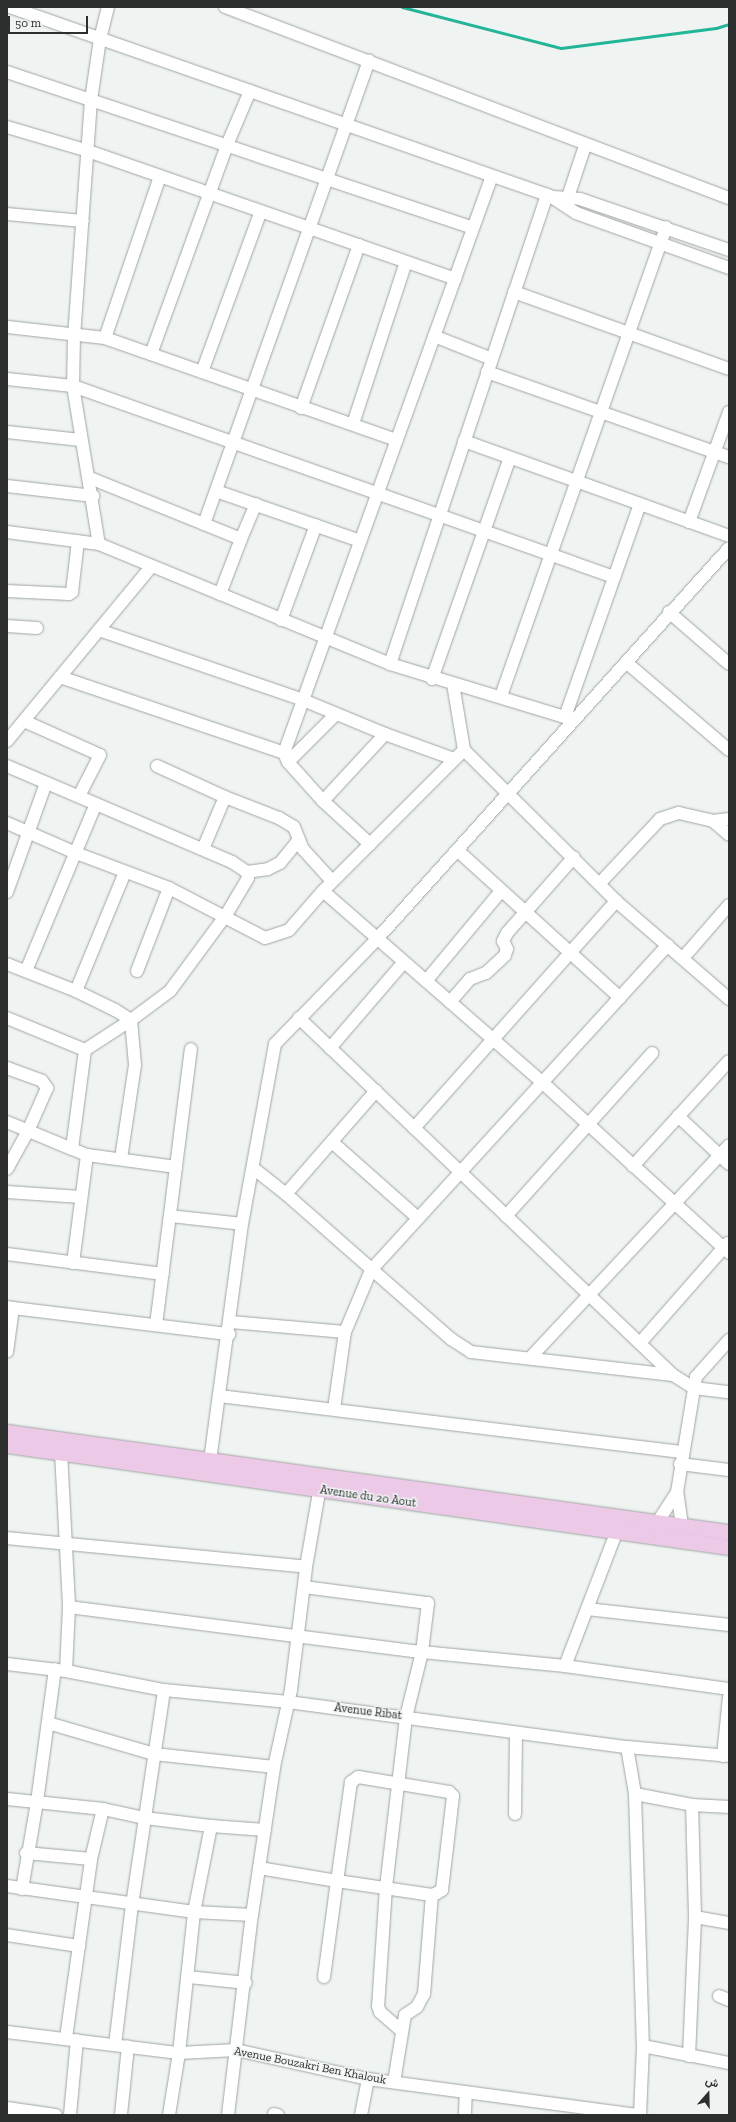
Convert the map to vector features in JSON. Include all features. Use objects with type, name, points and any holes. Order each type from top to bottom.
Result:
[{"type":"main road","name":"Avenue du 20 Aout","points":[[7,1432],[616,1532],[729,1547]]},
{"type":"main road","name":"Avenue du 20 Aout","points":[[7,1445],[61,1452],[210,1466]]},
{"type":"main road","name":"Avenue du 20 Aout","points":[[321,1483],[729,1532]]},
{"type":"street","points":[[10,7],[550,196],[666,227],[729,250]]},
{"type":"street","points":[[99,544],[93,496],[81,440],[73,386],[74,335],[91,100],[100,38],[108,7]]},
{"type":"street","points":[[225,7],[369,61],[585,146],[729,198]]},
{"type":"street","points":[[204,524],[369,61]]},
{"type":"street","points":[[7,72],[473,228]]},
{"type":"street","points":[[151,354],[227,145],[250,91]]},
{"type":"street","points":[[8,129],[88,151],[455,279]]},
{"type":"street","points":[[566,201],[585,146]]},
{"type":"street","points":[[106,338],[160,176]]},
{"type":"street","points":[[286,757],[303,700],[492,176]]},
{"type":"street","points":[[390,664],[514,292],[550,196]]},
{"type":"street","points":[[566,201],[660,244],[729,268]]},
{"type":"street","points":[[202,372],[261,211]]},
{"type":"street","points":[[7,214],[83,221]]},
{"type":"street","points":[[501,696],[666,227]]},
{"type":"street","points":[[301,408],[359,245]]},
{"type":"street","points":[[353,424],[406,262]]},
{"type":"street","points":[[514,292],[628,335],[729,369]]},
{"type":"street","points":[[7,327],[106,338],[252,389],[301,408],[353,424],[396,440]]},
{"type":"street","points":[[434,336],[492,359]]},
{"type":"street","points":[[487,372],[729,457]]},
{"type":"street","points":[[7,378],[73,386],[614,577]]},
{"type":"street","points":[[689,522],[716,452],[729,412]]},
{"type":"street","points":[[7,432],[81,440]]},
{"type":"street","points":[[464,442],[729,536]]},
{"type":"street","points":[[432,679],[510,458]]},
{"type":"street","points":[[90,478],[241,539]]},
{"type":"street","points":[[7,486],[93,496]]},
{"type":"street","points":[[216,491],[360,541]]},
{"type":"street","points":[[220,594],[256,504]]},
{"type":"street","points":[[569,718],[614,577],[640,504]]},
{"type":"street","points":[[281,620],[316,525]]},
{"type":"street","points":[[7,532],[99,544],[151,567],[390,664],[432,679],[501,696],[569,718]]},
{"type":"street","points":[[7,591],[62,595],[72,592],[78,541]]},
{"type":"street","points":[[210,1466],[230,1328],[242,1224],[275,1044],[377,939],[508,792],[569,718],[626,663],[669,612],[729,548]]},
{"type":"street","points":[[7,741],[151,567]]},
{"type":"street","points":[[669,612],[729,664]]},
{"type":"street","points":[[7,626],[37,628]]},
{"type":"street","points":[[99,630],[303,700],[385,734],[454,759]]},
{"type":"street","points":[[626,663],[729,750]]},
{"type":"street","points":[[60,677],[286,757],[323,801],[370,844]]},
{"type":"street","points":[[453,684],[464,750],[574,857],[616,901],[729,998]]},
{"type":"street","points":[[286,757],[336,714]]},
{"type":"street","points":[[24,721],[100,755],[79,796]]},
{"type":"street","points":[[323,801],[385,734]]},
{"type":"street","points":[[7,822],[76,853],[169,888],[226,915],[265,938],[289,930],[332,881],[464,750]]},
{"type":"street","points":[[7,766],[203,848],[232,862],[246,872],[268,869],[280,863],[298,841]]},
{"type":"street","points":[[157,766],[224,797],[279,818],[294,827],[298,841],[332,881]]},
{"type":"street","points":[[7,892],[30,832],[46,783]]},
{"type":"street","points":[[203,848],[224,797]]},
{"type":"street","points":[[26,971],[96,804]]},
{"type":"street","points":[[600,883],[660,819],[679,813],[714,821],[729,819]]},
{"type":"street","points":[[714,821],[729,835]]},
{"type":"street","points":[[457,850],[620,998]]},
{"type":"street","points":[[450,1002],[470,979],[486,973],[505,955],[507,949],[504,939],[515,923],[526,913],[574,857]]},
{"type":"street","points":[[76,991],[125,872]]},
{"type":"street","points":[[72,1149],[85,1050],[131,1020],[170,991],[226,915],[245,884],[246,872]]},
{"type":"street","points":[[137,971],[169,888]]},
{"type":"street","points":[[323,891],[543,1083],[674,1203],[727,1248],[640,1343]]},
{"type":"street","points":[[426,981],[501,891]]},
{"type":"street","points":[[414,1128],[616,901]]},
{"type":"street","points":[[683,958],[729,906]]},
{"type":"street","points":[[334,1409],[345,1332],[371,1270],[668,946]]},
{"type":"street","points":[[330,1048],[404,962]]},
{"type":"street","points":[[7,964],[76,991],[115,1010],[131,1020]]},
{"type":"street","points":[[7,1018],[85,1050]]},
{"type":"street","points":[[299,1018],[673,1375],[694,1388],[729,1392]]},
{"type":"street","points":[[121,1159],[135,1065],[131,1020]]},
{"type":"street","points":[[156,1325],[192,1049]]},
{"type":"street","points":[[506,1216],[652,1053]]},
{"type":"street","points":[[633,1166],[729,1061]]},
{"type":"street","points":[[7,1068],[42,1081],[47,1088],[28,1131],[7,1169]]},
{"type":"street","points":[[286,1194],[376,1092]]},
{"type":"street","points":[[678,1116],[729,1164]]},
{"type":"street","points":[[7,1122],[87,1155],[176,1167]]},
{"type":"street","points":[[332,1142],[418,1218]]},
{"type":"street","points":[[530,1358],[729,1145]]},
{"type":"street","points":[[73,1263],[87,1155]]},
{"type":"street","points":[[253,1168],[286,1194],[451,1340],[471,1352],[673,1375]]},
{"type":"street","points":[[7,1192],[82,1198]]},
{"type":"street","points":[[170,1216],[242,1224]]},
{"type":"street","points":[[7,1254],[163,1274]]},
{"type":"street","points":[[7,1352],[10,1307],[156,1325],[345,1332]]},
{"type":"street","points":[[682,1526],[677,1492],[681,1458],[696,1376],[729,1340]]},
{"type":"street","points":[[220,1396],[334,1409],[681,1458],[729,1470]]},
{"type":"street","points":[[22,1889],[26,1853],[37,1802],[48,1723],[60,1670],[69,1607],[67,1543],[61,1452]]},
{"type":"street","points":[[228,2115],[246,1983],[252,1914],[274,1767],[288,1702],[299,1635],[306,1567],[321,1483]]},
{"type":"street","points":[[657,1523],[677,1492]]},
{"type":"street","points":[[565,1666],[616,1532]]},
{"type":"street","points":[[7,1538],[306,1567]]},
{"type":"street","points":[[304,1587],[428,1603],[422,1652],[406,1717],[386,1887],[378,2006],[380,2012],[401,2030]]},
{"type":"street","points":[[69,1607],[299,1635],[422,1652],[565,1666],[729,1689]]},
{"type":"street","points":[[587,1609],[729,1625]]},
{"type":"street","name":"Avenue Ribat","points":[[7,1664],[60,1670],[164,1690],[288,1702],[406,1717],[516,1734],[627,1747],[726,1756]]},
{"type":"street","points":[[115,2045],[132,1905],[164,1690]]},
{"type":"street","points":[[726,1756],[729,1697]]},
{"type":"street","points":[[48,1723],[154,1754],[274,1767]]},
{"type":"street","points":[[515,1814],[516,1734]]},
{"type":"street","points":[[627,1747],[635,1794],[643,2046],[640,2115]]},
{"type":"street","points":[[259,1868],[337,1881],[386,1887],[432,1895],[442,1890],[453,1796],[449,1792],[358,1777],[350,1782],[337,1881],[324,1977]]},
{"type":"street","points":[[635,1794],[692,1805],[729,1807]]},
{"type":"street","points":[[7,1799],[103,1809],[145,1818],[211,1826],[265,1830]]},
{"type":"street","points":[[689,2056],[695,1917],[692,1805]]},
{"type":"street","points":[[70,2115],[72,2039],[79,1946],[91,1859],[103,1809]]},
{"type":"street","points":[[169,2115],[179,2052],[194,1912],[211,1826]]},
{"type":"street","points":[[26,1853],[91,1859]]},
{"type":"street","points":[[7,1886],[132,1905],[194,1912],[252,1914]]},
{"type":"street","points":[[394,2082],[401,2030],[405,2015],[417,2007],[424,1994],[432,1895]]},
{"type":"street","points":[[695,1917],[729,1923]]},
{"type":"street","points":[[7,1935],[79,1946]]},
{"type":"street","points":[[188,1977],[246,1983]]},
{"type":"street","name":"Avenue Bouzakri Ben Khalouk","points":[[7,2032],[179,2052],[236,2050],[368,2079],[466,2092],[545,2109],[637,2115]]},
{"type":"street","points":[[121,2115],[128,2046]]},
{"type":"street","points":[[643,2046],[729,2063]]},
{"type":"street","points":[[361,2115],[368,2079]]},
{"type":"street","points":[[465,2115],[466,2092]]},
{"type":"street","points":[[7,2108],[56,2115]]},
{"type":"waterway","points":[[402,7],[561,48],[716,28],[729,24]]}]
